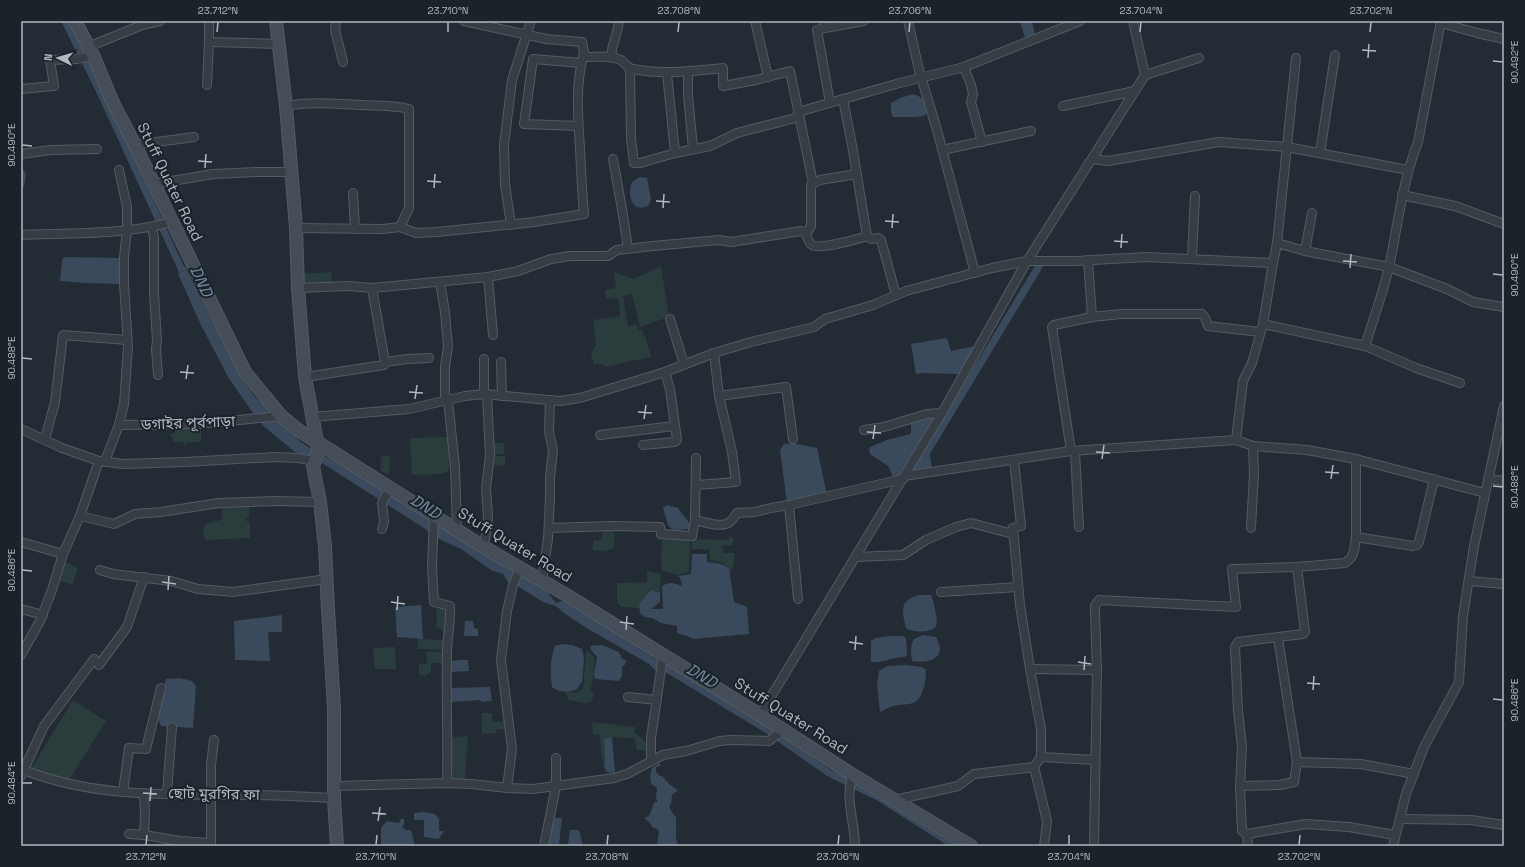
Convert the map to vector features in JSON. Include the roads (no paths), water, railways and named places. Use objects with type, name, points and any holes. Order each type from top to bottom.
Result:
[{"type":"street","name":"Stuff Quater Road","points":[[75,21],[113,103],[154,184],[244,372],[278,416],[298,430],[316,455],[389,490],[434,519],[457,529],[519,572],[542,580],[663,659],[760,715],[781,732],[851,782],[895,800],[972,846]]},
{"type":"street","points":[[21,89],[54,86],[50,60],[77,59],[92,55],[92,45],[142,25],[160,21]]},
{"type":"street","points":[[207,85],[209,21]]},
{"type":"street","points":[[276,21],[286,106],[296,228],[298,288],[305,377],[312,417],[320,502],[326,546],[334,708],[337,846]]},
{"type":"street","points":[[336,21],[335,30],[342,62]]},
{"type":"street","points":[[296,228],[383,229],[400,227],[416,233],[511,225],[584,214],[578,126],[578,96],[581,64],[584,53],[582,42],[553,40],[527,35],[485,23],[464,21]]},
{"type":"street","points":[[511,225],[505,184],[504,145],[512,80],[531,21]]},
{"type":"street","points":[[611,56],[612,46],[617,34],[619,21]]},
{"type":"street","points":[[755,21],[768,76]]},
{"type":"street","points":[[830,103],[817,30],[824,24],[864,21]]},
{"type":"street","points":[[908,21],[919,70],[975,273]]},
{"type":"street","points":[[630,69],[631,139],[634,163],[640,163],[675,152],[710,146],[737,133],[843,99],[964,67],[1080,21]]},
{"type":"street","points":[[1133,21],[1145,75]]},
{"type":"street","points":[[1365,346],[1389,267],[1402,195],[1408,170],[1418,142],[1441,22],[1504,39]]},
{"type":"street","points":[[209,42],[278,44]]},
{"type":"street","points":[[584,53],[587,57],[611,56],[622,61],[630,69],[667,73],[723,68],[723,86],[790,71],[813,183],[810,189],[811,226],[806,234]]},
{"type":"street","points":[[1320,153],[1336,55]]},
{"type":"street","points":[[519,58],[581,64]]},
{"type":"street","points":[[760,715],[942,413],[1027,261],[1145,75],[1199,58]]},
{"type":"street","points":[[1236,440],[1243,380],[1252,363],[1261,328],[1277,243],[1296,58]]},
{"type":"street","points":[[533,59],[524,124],[578,126]]},
{"type":"street","points":[[964,67],[971,85],[973,94],[972,102],[982,142]]},
{"type":"street","points":[[688,72],[688,101],[693,149]]},
{"type":"street","points":[[667,73],[675,152]]},
{"type":"street","points":[[1063,106],[1135,91]]},
{"type":"street","points":[[843,99],[867,236]]},
{"type":"street","points":[[286,106],[320,102],[382,105],[409,109],[410,208],[400,227]]},
{"type":"street","points":[[942,150],[1031,131]]},
{"type":"street","points":[[135,145],[194,137]]},
{"type":"street","points":[[1092,159],[1108,161],[1219,142],[1287,147],[1408,170]]},
{"type":"street","points":[[21,154],[51,150],[97,149]]},
{"type":"street","points":[[613,159],[628,249]]},
{"type":"street","points":[[21,655],[43,615],[63,554],[102,461],[119,425],[124,404],[128,346],[124,284],[127,207],[119,170]]},
{"type":"street","points":[[154,184],[213,174],[291,172]]},
{"type":"street","points":[[813,183],[824,179],[857,174]]},
{"type":"street","points":[[352,194],[355,228]]},
{"type":"street","points":[[1402,195],[1455,206],[1504,224]]},
{"type":"street","points":[[1192,258],[1195,196]]},
{"type":"street","points":[[1305,251],[1312,213]]},
{"type":"street","points":[[21,235],[152,228],[172,222]]},
{"type":"street","points":[[152,228],[154,237],[156,349],[158,375]]},
{"type":"street","points":[[298,288],[348,286],[372,288],[488,277],[518,271],[551,259],[570,256],[608,256],[617,250],[719,240],[731,242],[801,231],[805,232],[811,245],[819,247],[867,236],[871,239],[878,238],[880,240],[896,295]]},
{"type":"street","points":[[1277,243],[1305,251],[1389,267],[1447,289],[1473,302],[1504,308]]},
{"type":"street","points":[[312,417],[409,409],[465,396],[485,394],[560,401],[580,398],[665,372],[714,353],[751,342],[814,327],[825,320],[873,305],[896,295],[932,284],[1027,261],[1146,257],[1273,263]]},
{"type":"street","points":[[1088,260],[1092,317]]},
{"type":"street","points":[[488,277],[494,335]]},
{"type":"street","points":[[440,282],[445,312],[448,347],[445,366],[445,397],[448,400],[455,467],[457,529]]},
{"type":"street","points":[[372,288],[385,362]]},
{"type":"street","points":[[1079,527],[1073,451],[1052,327],[1054,325],[1092,317],[1121,314],[1202,314],[1208,326],[1261,328],[1365,346],[1416,368],[1460,383]]},
{"type":"street","points":[[670,319],[684,364]]},
{"type":"street","points":[[45,440],[55,402],[63,335],[127,340]]},
{"type":"street","points":[[697,485],[736,482],[733,458],[719,396],[714,353]]},
{"type":"street","points":[[305,377],[384,365],[385,362],[429,358]]},
{"type":"street","points":[[482,546],[486,535],[488,518],[486,475],[490,455],[484,359]]},
{"type":"street","points":[[501,362],[502,396]]},
{"type":"street","points":[[643,445],[676,442],[677,440],[670,389],[665,372]]},
{"type":"street","points":[[719,396],[786,387],[793,439]]},
{"type":"street","points":[[542,580],[549,528],[550,477],[553,450],[549,432],[550,400]]},
{"type":"street","points":[[1393,846],[1406,794],[1424,748],[1458,682],[1463,616],[1485,493],[1504,406]]},
{"type":"street","points":[[864,430],[884,427],[921,415],[942,413]]},
{"type":"street","name":"ডগাইর পূর্বপাড়া","points":[[119,425],[197,424],[278,416]]},
{"type":"street","points":[[600,434],[674,426]]},
{"type":"street","points":[[21,429],[62,448],[102,461],[124,464],[275,457],[298,458],[316,455]]},
{"type":"street","points":[[695,520],[709,523],[727,524],[737,513],[755,512],[789,505],[904,477],[1073,451],[1236,440],[1253,446],[1308,450],[1356,459],[1485,493]]},
{"type":"street","points":[[1251,528],[1254,474],[1253,446]]},
{"type":"street","points":[[549,528],[612,526],[660,527],[661,534],[692,536],[695,520],[695,498],[697,485],[696,458]]},
{"type":"street","points":[[1094,846],[1097,670],[1095,606],[1099,600],[1236,607],[1232,569],[1345,564],[1351,558],[1354,551],[1356,537],[1356,459]]},
{"type":"street","points":[[1014,460],[1021,526],[1013,528],[1018,587],[1030,669],[1041,729],[1040,757],[1034,767],[1047,821],[1044,846]]},
{"type":"street","points":[[1356,537],[1413,546],[1417,545],[1434,479]]},
{"type":"street","points":[[1488,479],[1504,481]]},
{"type":"street","points":[[382,529],[384,522],[382,515],[383,502],[389,490]]},
{"type":"street","points":[[80,516],[114,524],[135,514],[161,512],[219,503],[275,501],[320,502]]},
{"type":"street","points":[[789,505],[798,599]]},
{"type":"street","points":[[434,519],[432,534],[434,602],[450,606],[451,621],[447,651],[447,783]]},
{"type":"street","points":[[856,557],[903,555],[926,540],[956,527],[971,523],[1014,534]]},
{"type":"street","points":[[21,542],[63,554]]},
{"type":"street","points":[[1248,846],[1246,834],[1242,831],[1240,786],[1242,748],[1238,711],[1235,647],[1238,642],[1303,634],[1306,630],[1297,567]]},
{"type":"street","points":[[100,570],[113,574],[171,581],[198,589],[233,592],[327,578]]},
{"type":"street","points":[[507,788],[512,749],[501,660],[506,619],[513,585],[519,572]]},
{"type":"street","points":[[23,773],[44,726],[55,710],[94,659],[99,665],[127,628],[144,577]]},
{"type":"street","points":[[1469,581],[1504,584]]},
{"type":"street","points":[[941,592],[1018,587]]},
{"type":"street","points":[[21,609],[43,615]]},
{"type":"street","points":[[1240,786],[1280,785],[1294,782],[1297,762],[1278,638]]},
{"type":"street","points":[[651,761],[651,738],[663,659]]},
{"type":"street","points":[[1030,669],[1097,670]]},
{"type":"street","points":[[123,792],[129,748],[146,749],[161,688]]},
{"type":"street","points":[[628,697],[657,700]]},
{"type":"street","points":[[167,794],[172,727]]},
{"type":"street","name":"ছোট মুরগির ফা","points":[[23,773],[78,787],[123,792],[167,794],[252,795],[335,792],[447,783],[533,789],[614,778],[626,774],[663,755],[686,751],[720,740],[769,741],[781,732]]},
{"type":"street","points":[[130,834],[211,844],[212,765],[214,740]]},
{"type":"street","points":[[21,756],[23,773]]},
{"type":"street","points":[[1040,757],[1095,760]]},
{"type":"street","points":[[544,846],[556,786],[556,758]]},
{"type":"street","points":[[1297,762],[1361,764],[1414,774]]},
{"type":"street","points":[[895,800],[958,786],[974,774],[1034,767]]},
{"type":"street","points":[[851,782],[849,797],[855,846]]},
{"type":"street","points":[[144,793],[144,835]]},
{"type":"street","points":[[1400,819],[1471,820],[1504,825]]},
{"type":"street","points":[[1246,834],[1306,824],[1349,827],[1395,835]]},
{"type":"water","points":[[1020,21],[1032,21],[1035,34],[1025,38]]},
{"type":"water","points":[[913,94],[920,97],[924,102],[926,115],[917,117],[893,117],[891,112],[891,103],[900,98]]},
{"type":"water","points":[[21,166],[26,174],[24,187],[21,188]]},
{"type":"water","points":[[640,177],[647,178],[651,199],[649,205],[643,207],[635,206],[632,202],[630,192],[632,182]]},
{"type":"water","points":[[64,257],[121,258],[123,284],[60,281],[62,261]]},
{"type":"water","points":[[1036,264],[1044,265],[930,454],[932,470],[911,472],[957,395]]},
{"type":"water","points":[[185,266],[241,378],[255,397],[268,409],[267,412],[273,419],[301,442],[321,455],[336,461],[426,516],[427,520],[439,525],[491,557],[521,578],[524,577],[542,587],[557,603],[562,601],[567,602],[660,662],[658,673],[649,664],[585,627],[556,606],[543,602],[519,587],[510,584],[503,574],[491,570],[461,549],[437,538],[435,535],[311,456],[295,452],[262,425],[258,416],[255,416],[228,377],[201,325],[178,274]]},
{"type":"water","points":[[947,338],[951,351],[976,346],[962,372],[957,374],[916,374],[911,344]]},
{"type":"water","points":[[934,418],[931,424],[898,477],[893,477],[888,466],[870,454],[870,447],[887,440],[910,434],[911,422]]},
{"type":"water","points":[[793,443],[817,448],[827,495],[787,503],[780,450],[784,444]]},
{"type":"water","points":[[667,505],[678,508],[690,525],[688,529],[673,530],[668,525],[663,508]]},
{"type":"water","points":[[692,554],[707,554],[707,562],[721,564],[729,568],[734,602],[747,607],[749,634],[693,639],[679,634],[677,632],[677,626],[661,623],[652,618],[645,617],[640,613],[639,605],[645,596],[652,590],[660,593],[660,602],[651,609],[663,609],[662,586],[672,583],[681,586],[682,584],[679,576],[691,574]]},
{"type":"water","points":[[918,595],[931,595],[937,620],[934,629],[917,631],[906,628],[903,607],[908,600]]},
{"type":"water","points":[[421,605],[423,639],[397,637],[395,607]]},
{"type":"water","points":[[282,615],[282,632],[268,632],[270,661],[235,660],[234,621]]},
{"type":"water","points":[[465,621],[473,621],[474,628],[478,629],[478,636],[464,636]]},
{"type":"water","points":[[923,635],[936,637],[940,650],[938,655],[931,660],[919,662],[912,661],[911,650],[914,639]]},
{"type":"water","points":[[903,636],[906,638],[907,655],[905,657],[880,662],[871,662],[871,641],[875,638]]},
{"type":"water","points":[[562,644],[572,645],[582,649],[584,659],[582,682],[576,690],[564,692],[552,687],[552,656],[555,646]]},
{"type":"water","points":[[602,645],[619,652],[622,659],[626,660],[625,665],[622,666],[622,676],[619,681],[595,679],[594,674],[597,657],[591,650],[590,646]]},
{"type":"water","points":[[468,660],[469,671],[449,672],[449,661]]},
{"type":"water","points":[[906,665],[922,667],[926,670],[925,683],[920,697],[913,703],[893,706],[880,712],[877,685],[879,671],[888,666]]},
{"type":"water","points":[[180,678],[192,681],[196,686],[193,728],[161,726],[158,719],[155,718],[166,679]]},
{"type":"water","points":[[490,687],[492,701],[482,702],[480,700],[450,702],[449,688]]},
{"type":"water","points":[[612,737],[615,773],[607,772],[604,767],[604,739]]},
{"type":"water","points":[[659,763],[661,766],[656,767],[656,772],[671,786],[678,790],[672,795],[671,804],[669,806],[676,817],[676,838],[678,846],[657,846],[659,831],[653,828],[645,819],[645,817],[648,817],[651,812],[654,802],[658,802],[656,799],[657,788],[651,784],[650,775],[652,768]]},
{"type":"water","points":[[424,812],[435,814],[439,819],[439,831],[444,831],[439,839],[424,837],[424,820],[414,820],[414,813]]},
{"type":"water","points":[[552,818],[562,818],[559,845],[568,845],[570,830],[579,830],[583,846],[546,846]]},
{"type":"water","points":[[401,819],[404,819],[404,824],[402,827],[406,830],[411,830],[415,846],[381,846],[381,828],[387,821],[399,823]]},
{"type":"waterway","name":"DND","points":[[65,21],[101,94],[185,277]]},
{"type":"waterway","name":"DND","points":[[657,663],[766,729],[829,773],[880,798],[955,846]]}]
